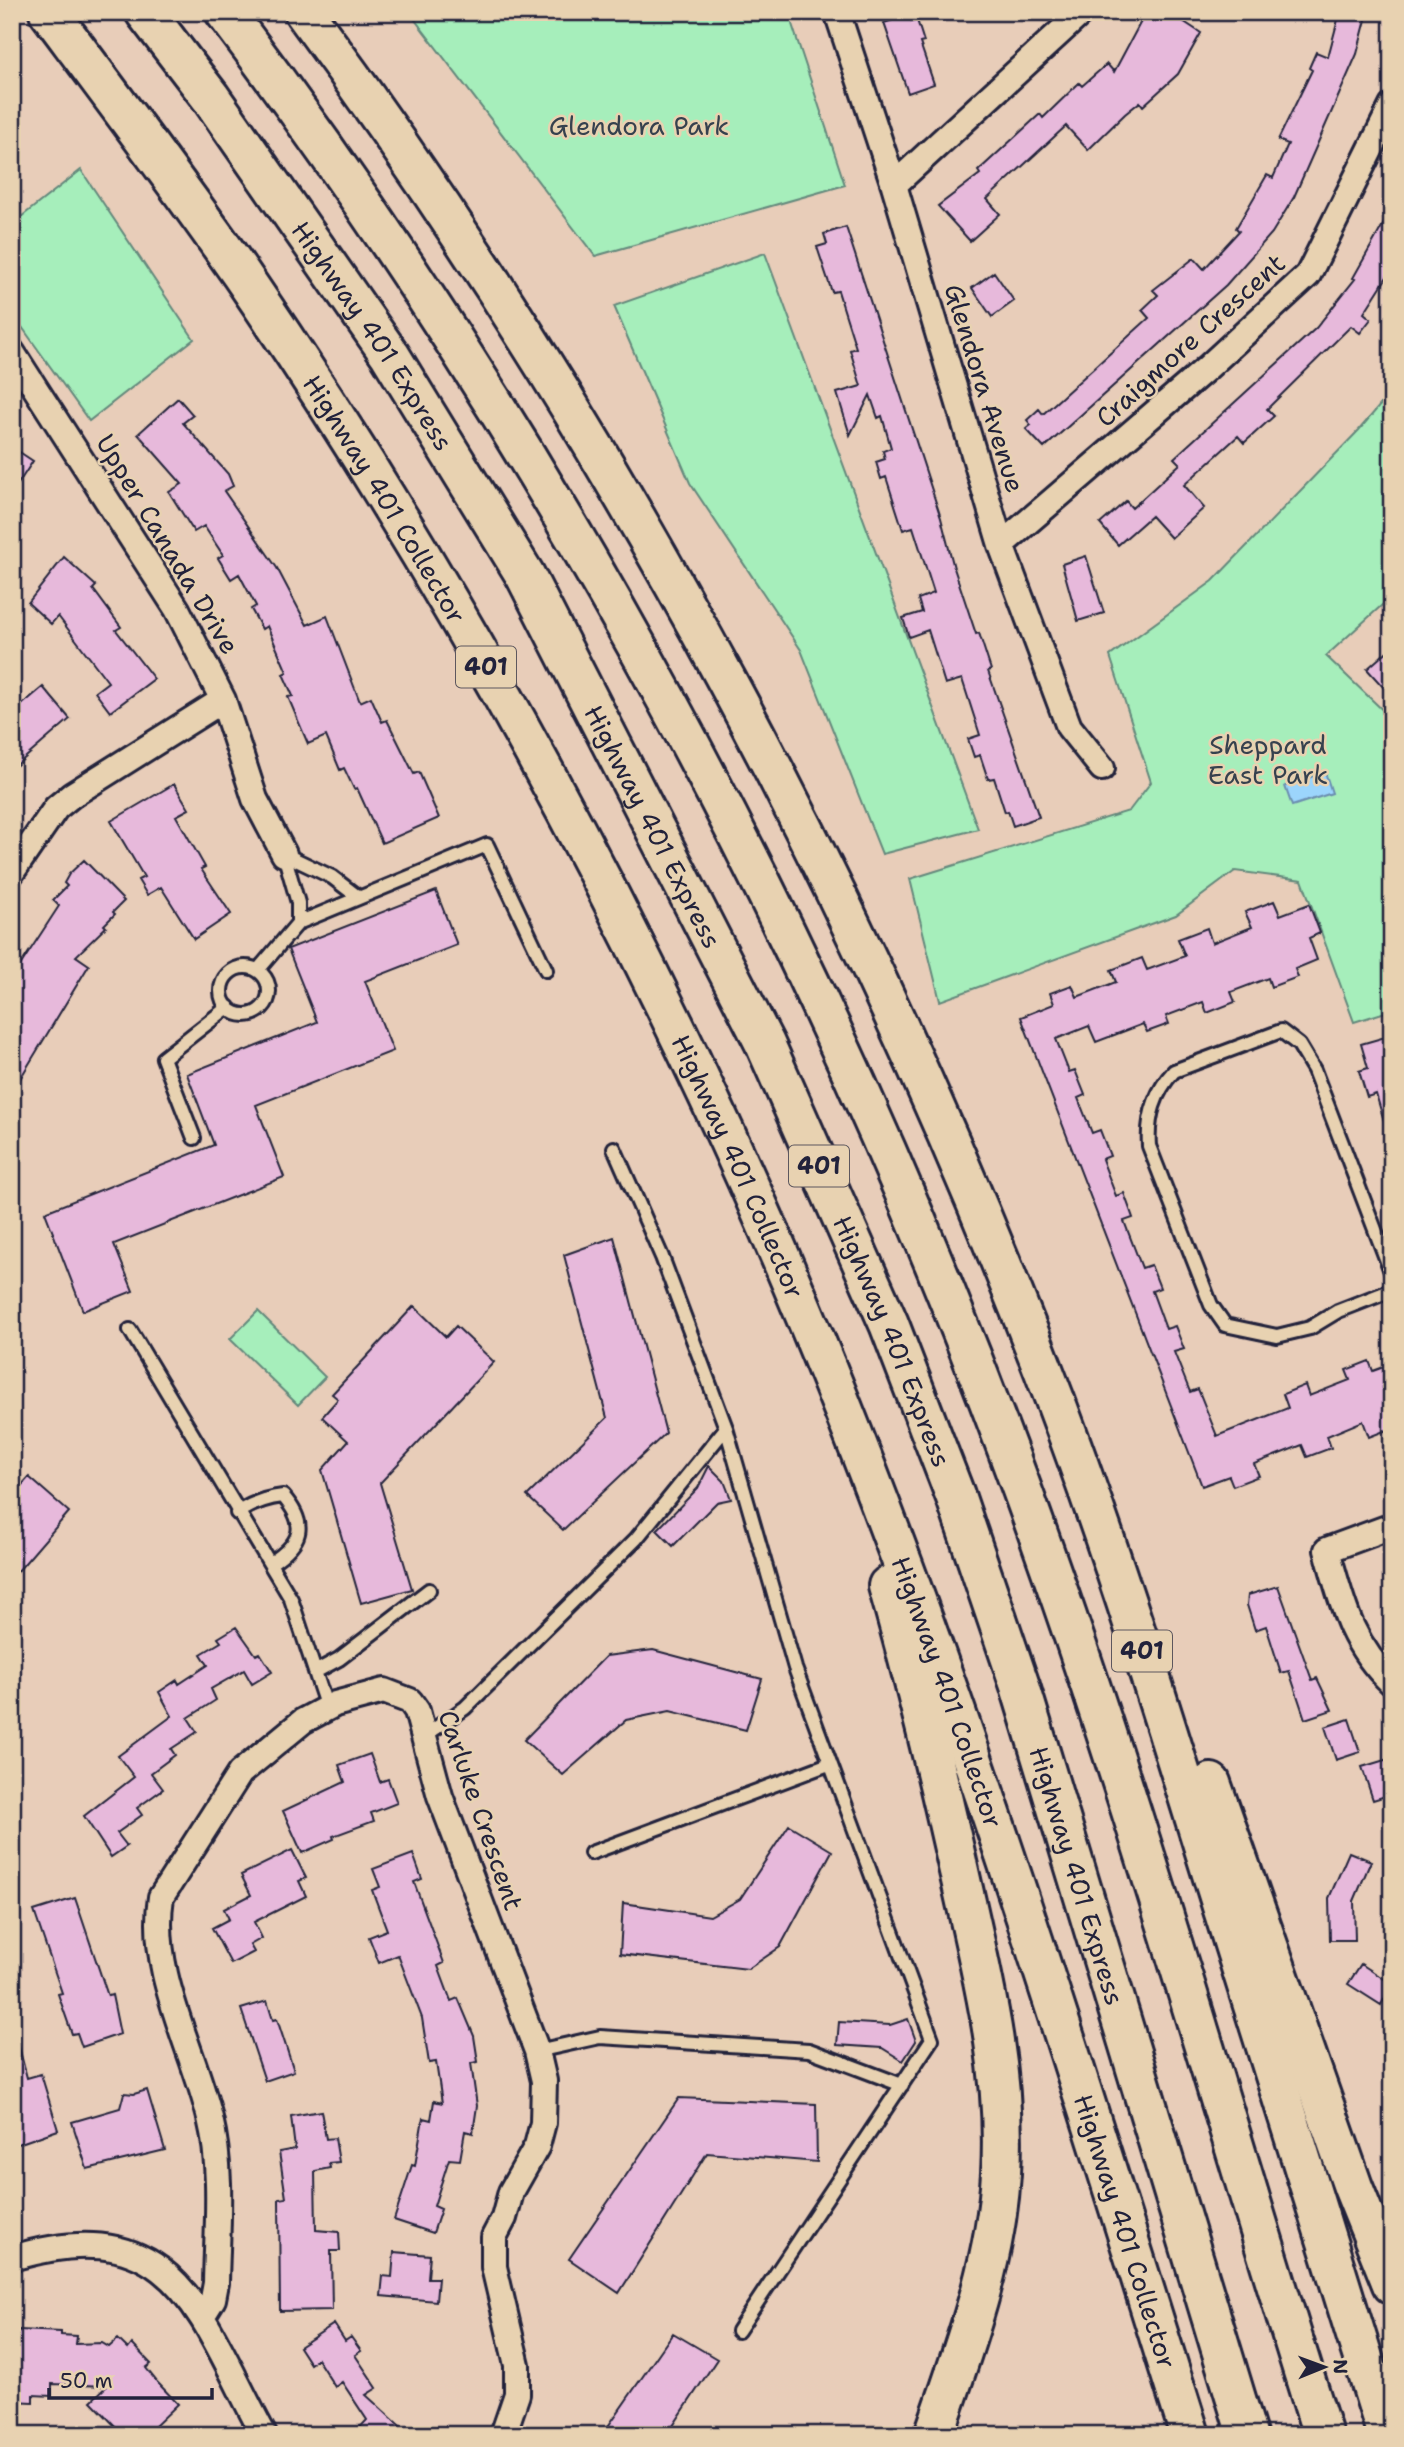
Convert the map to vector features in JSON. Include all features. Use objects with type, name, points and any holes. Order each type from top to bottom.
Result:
[{"type":"highway","name":"Highway 401 Collector","points":[[49,12],[242,276],[372,475],[456,612],[530,745],[638,951],[751,1190],[926,1620],[1053,2003],[1190,2435]]},
{"type":"highway","name":"Highway 401 Express","points":[[145,12],[211,98],[390,355],[525,575],[765,1044],[889,1324],[955,1495],[1020,1686],[1247,2435]]},
{"type":"highway","name":"401","points":[[225,12],[369,214],[537,476],[616,611],[716,794],[852,1073],[957,1320],[1059,1595],[1324,2435]]},
{"type":"highway","name":"401","points":[[304,12],[466,245],[599,459],[711,655],[833,890],[950,1143],[1056,1404],[1156,1693],[1387,2435]]},
{"type":"highway","points":[[833,890],[971,1132],[1032,1276],[1116,1500],[1252,1901],[1353,2187],[1392,2284]]},
{"type":"highway","points":[[828,1376],[942,1785],[986,1992],[1002,2083],[1001,2175],[996,2218],[982,2287],[934,2435]]},
{"type":"highway","points":[[1323,2228],[1392,2400]]},
{"type":"street","name":"Glendora Avenue","points":[[837,12],[894,185],[1001,545],[1069,727],[1102,768]]},
{"type":"street","points":[[894,185],[1082,12]]},
{"type":"street","name":"Craigmore Crescent","points":[[1001,545],[1207,368],[1308,275],[1392,106]]},
{"type":"street","name":"Upper Canada Drive","points":[[12,352],[177,609],[223,700],[255,799],[285,854]]},
{"type":"street","points":[[12,872],[56,808],[85,785],[223,700]]},
{"type":"street","points":[[1392,1527],[1327,1549],[1346,1622],[1372,1664],[1392,1683]]},
{"type":"street","name":"Carluke Crescent","points":[[203,2315],[213,2299],[216,2283],[217,2152],[207,2107],[168,1979],[158,1916],[161,1897],[240,1773],[303,1721],[327,1708],[384,1691],[410,1701],[417,1711],[440,1796],[537,2051],[544,2081],[543,2123],[537,2146],[511,2192],[504,2218],[494,2237],[494,2267],[517,2365],[517,2395],[503,2435]]},
{"type":"street","points":[[12,2258],[40,2250],[73,2246],[105,2247],[131,2253],[161,2270],[184,2289],[203,2315],[264,2435]]},
{"type":"lane","points":[[258,970],[298,923],[487,845],[546,970]]},
{"type":"lane","points":[[285,854],[332,877],[358,897]]},
{"type":"lane","points":[[285,854],[298,902],[298,923]]},
{"type":"lane","points":[[236,968],[258,970],[268,982],[270,990],[265,1006],[251,1014],[234,1012],[228,1007],[221,993],[224,978],[236,968]]},
{"type":"lane","points":[[194,1138],[163,1058],[228,1007]]},
{"type":"lane","points":[[1392,1274],[1314,1070],[1299,1045],[1281,1031],[1174,1071],[1164,1082],[1150,1110],[1147,1124],[1149,1146],[1211,1306],[1225,1325],[1277,1336],[1310,1328],[1338,1311],[1392,1290]]},
{"type":"lane","points":[[614,1148],[662,1257],[726,1428],[795,1668],[932,2039],[738,2331]]},
{"type":"lane","points":[[130,1330],[290,1599],[327,1708]]},
{"type":"lane","points":[[423,1737],[465,1708],[636,1539],[726,1428]]},
{"type":"lane","points":[[237,1513],[254,1502],[271,1497],[283,1496],[294,1508],[300,1527],[293,1548],[271,1563]]},
{"type":"lane","points":[[315,1672],[339,1659],[429,1590]]},
{"type":"lane","points":[[591,1853],[829,1764]]},
{"type":"lane","points":[[537,2051],[600,2037],[809,2050],[902,2085]]},
{"type":"green space","name":"Glendora Park","points":[[409,12],[788,12],[845,185],[595,256]]},
{"type":"green space","points":[[81,170],[194,339],[89,421],[12,313],[12,224]]},
{"type":"green space","points":[[765,253],[978,829],[882,854],[801,650],[690,483],[614,306]]},
{"type":"green space","name":"Sheppard East Park","points":[[1392,391],[1392,596],[1326,656],[1392,719],[1392,1010],[1354,1022],[1302,880],[1235,871],[1176,915],[940,1001],[910,879],[1129,811],[1151,782],[1110,656],[1213,581],[1359,430]]},
{"type":"green space","points":[[258,1311],[325,1377],[298,1405],[230,1339]]},
{"type":"water","points":[[1325,772],[1332,793],[1292,806],[1285,786]]},
{"type":"building","points":[[1146,12],[1169,12],[1201,33],[1178,74],[1143,106],[1140,102],[1125,114],[1088,150],[1066,126],[987,199],[1000,214],[970,241],[938,206],[980,174],[978,171],[1040,114],[1043,118],[1079,83],[1082,86],[1107,64],[1114,72]]},
{"type":"building","points":[[1340,12],[1368,12],[1357,54],[1294,197],[1272,233],[1226,285],[1044,448],[1026,429],[1031,425],[1027,420],[1039,409],[1043,414],[1149,318],[1142,310],[1158,295],[1153,290],[1194,258],[1204,269],[1239,231],[1236,228],[1267,175],[1273,178],[1288,144],[1278,140],[1312,70],[1309,68],[1316,52],[1328,57]]},
{"type":"building","points":[[910,14],[912,22],[917,20],[924,42],[920,43],[934,84],[908,93],[884,23]]},
{"type":"building","points":[[1392,209],[1392,269],[1364,313],[1371,319],[1360,333],[1351,326],[1267,409],[1274,416],[1244,443],[1238,436],[1184,485],[1204,508],[1171,538],[1151,516],[1118,545],[1100,524],[1126,501],[1132,508],[1180,464],[1174,458],[1316,328],[1355,279],[1353,278]]},
{"type":"building","points":[[846,227],[941,518],[954,568],[976,634],[979,633],[991,670],[988,671],[1039,817],[1013,826],[1008,811],[1005,812],[994,778],[988,779],[980,755],[974,757],[968,739],[980,735],[962,679],[945,684],[928,630],[909,637],[903,618],[922,612],[918,599],[934,593],[913,527],[903,530],[886,477],[881,479],[876,462],[885,459],[883,451],[891,448],[882,416],[878,418],[870,395],[850,435],[837,393],[861,386],[850,350],[856,348],[838,291],[832,292],[817,247],[827,244],[824,234]]},
{"type":"building","points":[[994,272],[1014,301],[992,317],[972,288]]},
{"type":"building","points":[[178,398],[193,415],[183,423],[228,474],[233,486],[224,491],[277,568],[307,625],[327,616],[360,702],[371,697],[382,722],[387,720],[414,774],[419,772],[439,818],[382,843],[357,788],[354,789],[344,768],[340,770],[326,736],[308,744],[288,697],[293,696],[283,674],[287,672],[267,626],[262,629],[251,609],[256,606],[239,574],[231,579],[218,558],[223,555],[204,526],[194,532],[169,492],[182,484],[138,434]]},
{"type":"building","points":[[12,447],[33,461],[12,493]]},
{"type":"building","points":[[1086,556],[1104,613],[1078,621],[1062,564]]},
{"type":"building","points":[[64,557],[96,586],[93,589],[121,627],[116,630],[154,679],[110,712],[95,692],[108,682],[58,616],[51,624],[28,603]]},
{"type":"building","points":[[1392,647],[1392,697],[1367,669]]},
{"type":"building","points":[[43,687],[70,719],[12,769],[12,713]]},
{"type":"building","points":[[174,784],[189,809],[176,816],[205,867],[201,869],[231,914],[194,939],[161,887],[147,895],[138,880],[144,877],[111,821]]},
{"type":"building","points":[[84,860],[124,901],[104,925],[106,927],[76,956],[89,965],[12,1092],[12,978],[59,906],[53,900],[67,886],[64,883],[69,874]]},
{"type":"building","points":[[436,891],[457,945],[365,981],[393,1051],[256,1105],[284,1177],[114,1244],[133,1291],[83,1311],[45,1212],[214,1145],[187,1074],[317,1022],[288,949]]},
{"type":"building","points":[[1274,901],[1280,915],[1309,904],[1320,933],[1309,938],[1317,960],[1295,969],[1298,977],[1271,987],[1268,978],[1231,992],[1235,1002],[1207,1013],[1203,1002],[1166,1016],[1169,1024],[1147,1032],[1143,1024],[1096,1042],[1089,1026],[1056,1039],[1069,1072],[1075,1070],[1085,1095],[1078,1098],[1092,1133],[1100,1130],[1110,1156],[1102,1159],[1116,1196],[1124,1193],[1133,1218],[1124,1221],[1142,1268],[1151,1265],[1160,1288],[1152,1291],[1166,1329],[1175,1326],[1184,1349],[1174,1352],[1190,1392],[1198,1389],[1217,1436],[1288,1408],[1283,1394],[1305,1385],[1309,1396],[1350,1380],[1346,1370],[1369,1361],[1373,1371],[1392,1364],[1392,1428],[1369,1437],[1363,1421],[1327,1436],[1331,1448],[1307,1457],[1302,1445],[1254,1464],[1259,1476],[1233,1486],[1229,1476],[1202,1486],[1021,1017],[1054,1004],[1050,993],[1072,985],[1077,997],[1116,982],[1111,970],[1142,958],[1147,970],[1185,956],[1178,939],[1207,928],[1212,943],[1252,927],[1245,912]]},
{"type":"building","points":[[1392,1035],[1392,1131],[1387,1131],[1376,1094],[1367,1097],[1359,1071],[1368,1068],[1361,1044]]},
{"type":"building","points":[[614,1237],[666,1433],[563,1530],[527,1496],[607,1418],[564,1255]]},
{"type":"building","points":[[414,1306],[446,1337],[456,1326],[494,1362],[380,1483],[412,1589],[361,1603],[322,1470],[348,1441],[322,1417],[338,1399],[332,1394]]},
{"type":"building","points":[[709,1466],[724,1481],[731,1499],[717,1502],[673,1546],[657,1530],[698,1488]]},
{"type":"building","points":[[29,1477],[69,1512],[12,1578],[12,1480],[20,1487]]},
{"type":"building","points":[[1278,1586],[1312,1680],[1317,1678],[1332,1710],[1305,1719],[1289,1671],[1281,1673],[1266,1626],[1255,1630],[1247,1605],[1248,1595]]},
{"type":"building","points":[[236,1627],[256,1655],[260,1653],[272,1672],[252,1684],[244,1670],[211,1689],[216,1700],[188,1718],[197,1732],[171,1749],[175,1755],[151,1773],[163,1789],[137,1808],[142,1815],[117,1833],[127,1846],[111,1857],[84,1816],[134,1777],[118,1756],[172,1716],[159,1692],[177,1680],[179,1684],[208,1665],[201,1654],[221,1642],[218,1638]]},
{"type":"building","points":[[653,1650],[762,1679],[746,1730],[670,1711],[626,1720],[563,1775],[524,1740],[606,1656]]},
{"type":"building","points":[[1349,1719],[1360,1752],[1336,1760],[1325,1727]]},
{"type":"building","points":[[370,1754],[380,1782],[388,1779],[397,1803],[371,1813],[374,1821],[333,1836],[334,1839],[302,1853],[283,1811],[345,1782],[339,1765]]},
{"type":"building","points":[[1388,1759],[1392,1794],[1373,1800],[1362,1767]]},
{"type":"building","points":[[789,1825],[832,1851],[780,1947],[748,1969],[620,1954],[623,1903],[710,1916],[740,1899]]},
{"type":"building","points":[[292,1850],[306,1878],[299,1881],[306,1896],[254,1922],[262,1938],[250,1945],[254,1952],[231,1964],[212,1928],[229,1919],[224,1909],[251,1895],[241,1875]]},
{"type":"building","points":[[1349,1852],[1371,1861],[1354,1901],[1355,1940],[1330,1940],[1329,1898]]},
{"type":"building","points":[[413,1854],[422,1879],[414,1882],[444,1963],[438,1966],[451,2001],[458,1998],[474,2036],[478,2062],[471,2063],[477,2106],[473,2133],[465,2131],[460,2160],[449,2159],[434,2206],[441,2209],[433,2233],[394,2220],[412,2165],[415,2166],[423,2118],[431,2120],[434,2101],[442,2103],[436,2062],[429,2063],[422,2018],[398,1955],[379,1963],[369,1937],[387,1930],[372,1890],[380,1887],[373,1869]]},
{"type":"building","points":[[75,1898],[108,1996],[112,1995],[120,2034],[82,2047],[77,2033],[72,2034],[58,1994],[62,1993],[34,1911]]},
{"type":"building","points":[[1361,1964],[1392,1984],[1381,2005],[1348,1984]]},
{"type":"building","points":[[267,2001],[273,2020],[277,2019],[294,2071],[265,2081],[241,2009]]},
{"type":"building","points":[[908,2019],[916,2041],[903,2061],[882,2048],[837,2045],[839,2022],[890,2025]]},
{"type":"building","points":[[18,2043],[27,2078],[41,2074],[58,2130],[12,2146],[12,2044]]},
{"type":"building","points":[[147,2090],[165,2150],[87,2169],[72,2122],[120,2108],[124,2093],[134,2094]]},
{"type":"building","points":[[679,2098],[816,2104],[817,2162],[707,2153],[619,2293],[569,2259]]},
{"type":"building","points":[[321,2111],[326,2139],[335,2138],[339,2162],[329,2163],[330,2168],[315,2171],[316,2230],[339,2232],[340,2251],[331,2251],[332,2310],[280,2311],[279,2199],[286,2198],[279,2152],[295,2149],[291,2116]]},
{"type":"building","points":[[394,2252],[430,2255],[428,2278],[438,2278],[436,2301],[381,2296],[383,2276],[392,2277]]},
{"type":"building","points":[[334,2324],[345,2341],[351,2337],[361,2351],[355,2355],[377,2388],[366,2395],[410,2435],[353,2435],[367,2420],[342,2382],[335,2387],[317,2359],[310,2364],[299,2347]]},
{"type":"building","points":[[19,2330],[61,2332],[61,2335],[77,2336],[76,2344],[102,2343],[109,2347],[118,2339],[128,2349],[132,2344],[151,2364],[146,2368],[178,2404],[152,2429],[119,2430],[91,2401],[107,2386],[52,2384],[52,2396],[33,2395],[33,2402],[12,2401],[12,2333],[18,2333]]},
{"type":"building","points":[[673,2333],[717,2359],[667,2435],[602,2435]]}]
